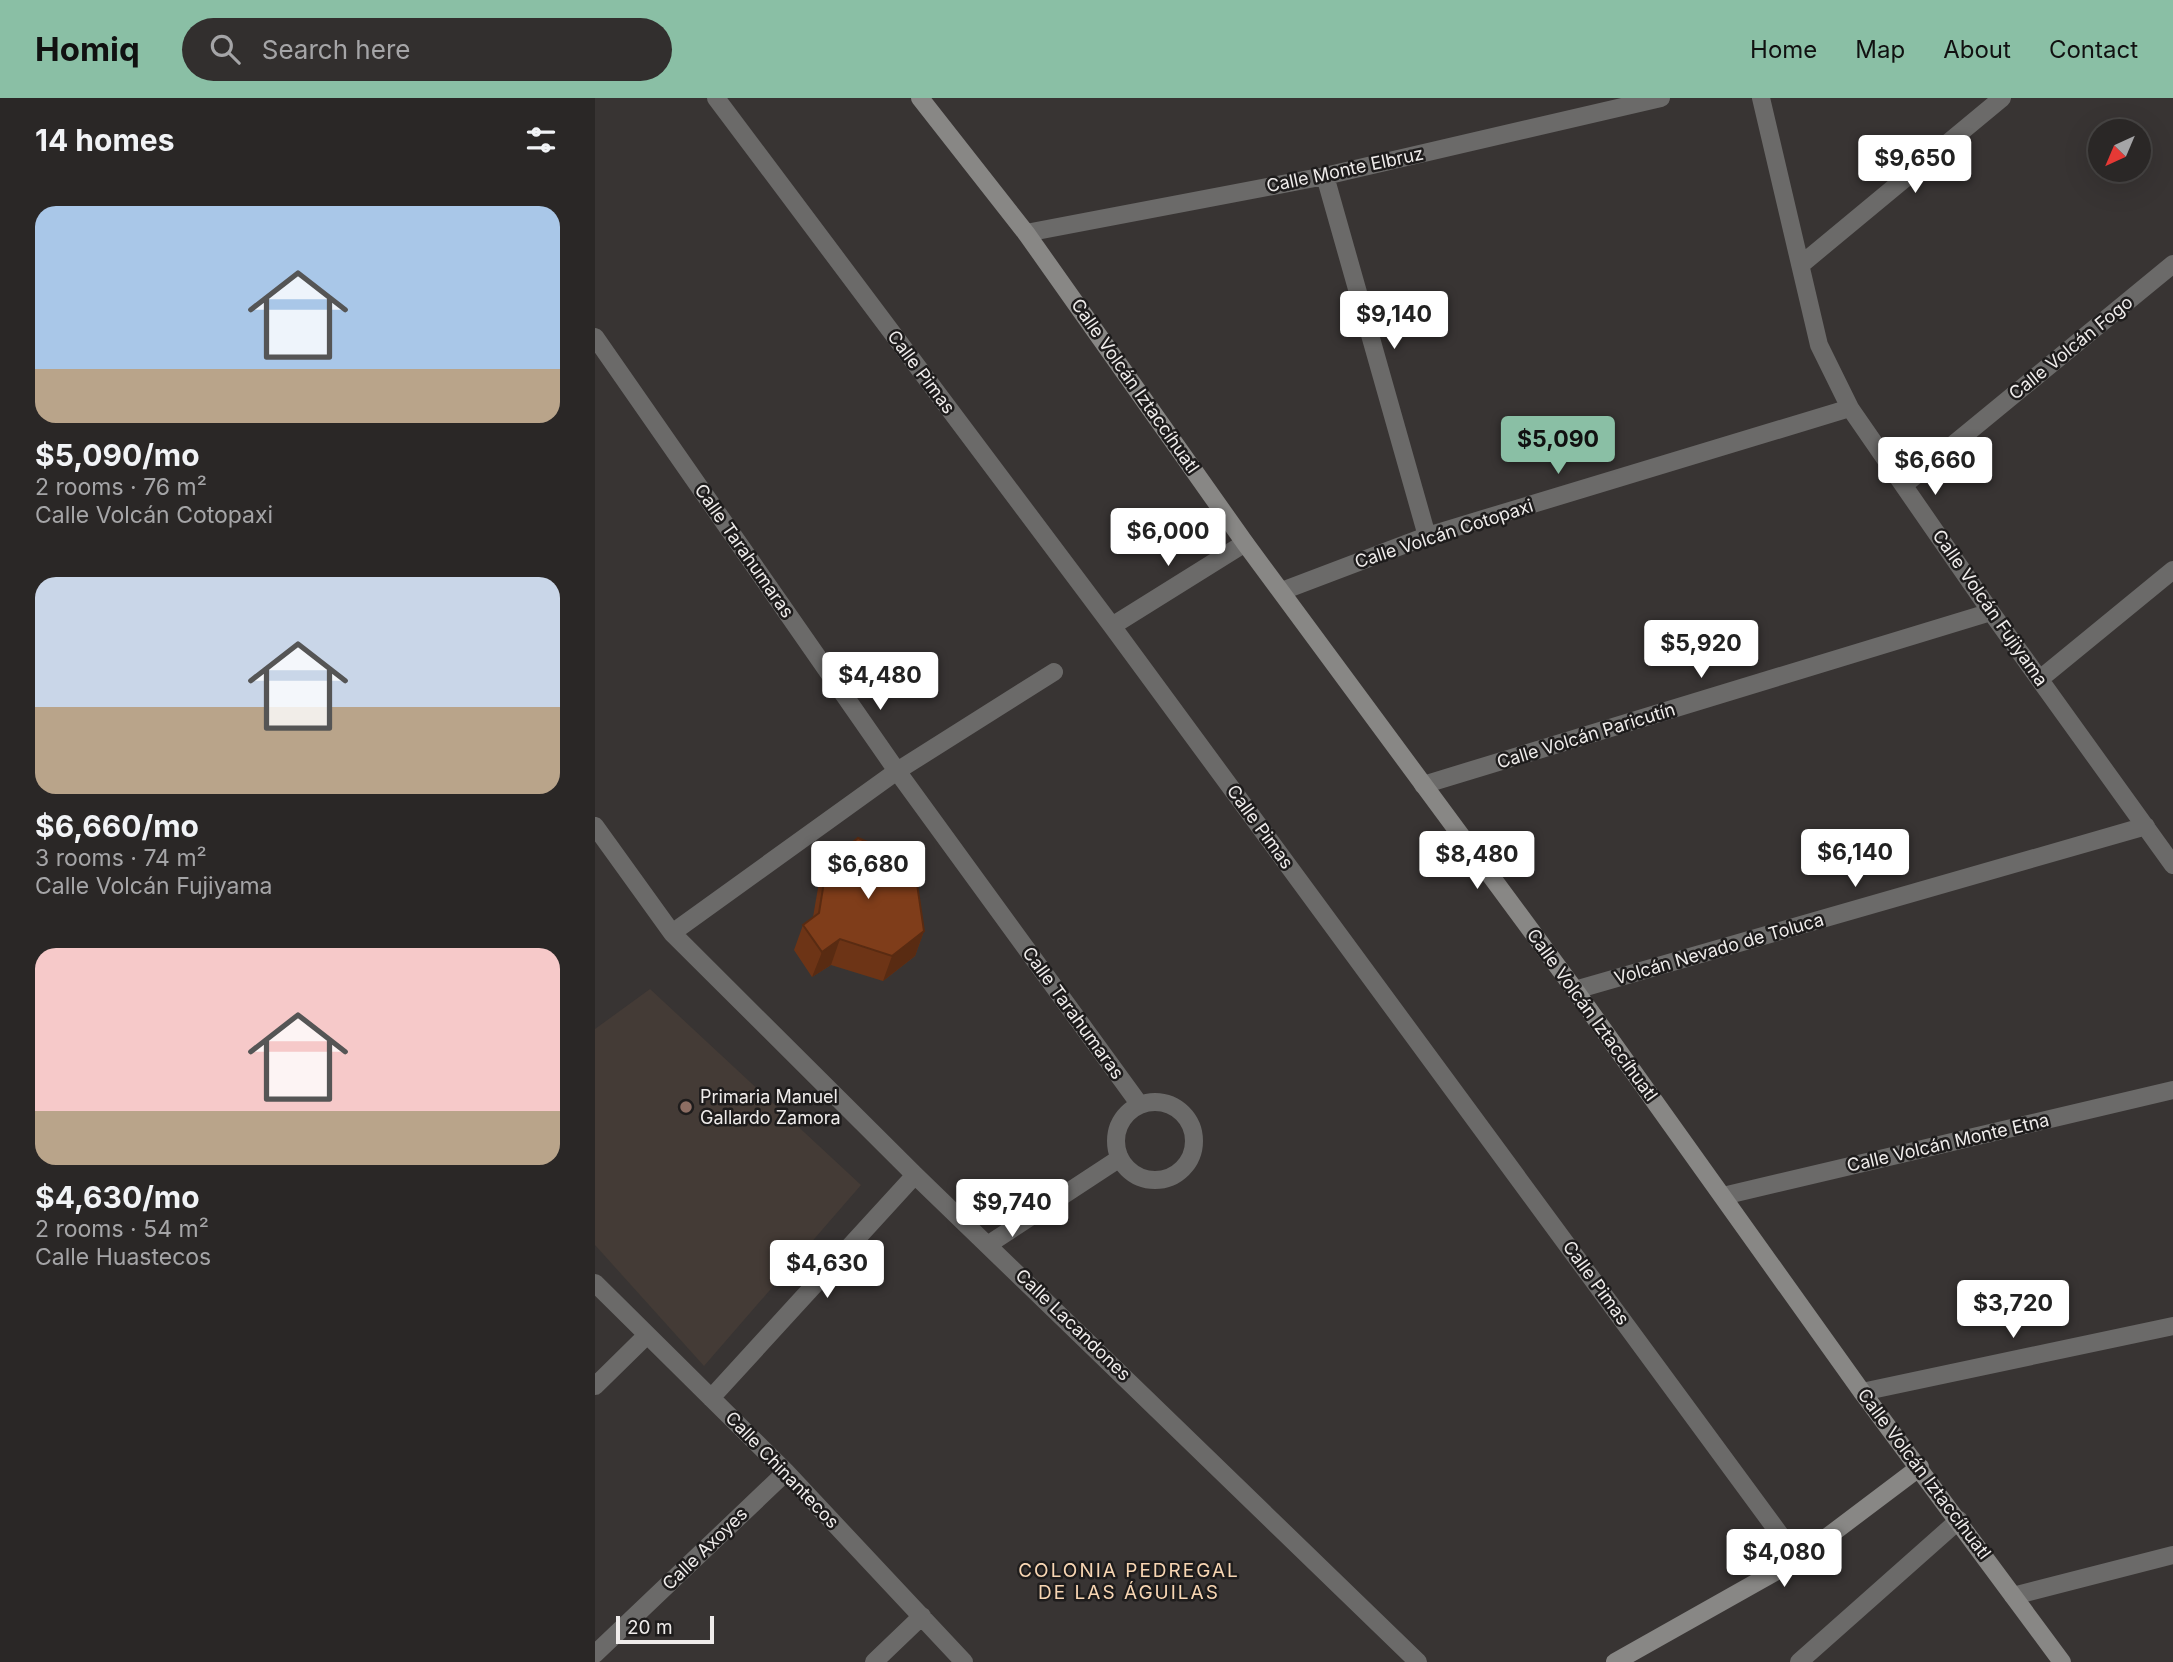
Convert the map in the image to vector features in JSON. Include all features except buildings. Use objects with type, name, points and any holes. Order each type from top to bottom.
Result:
[{"type":"street","name":"Calle Pimas","points":[[716,98],[1112,626],[1798,1559]]},
{"type":"street","name":"Calle Volcán Iztaccíhuatl","points":[[921,98],[1026,233],[1245,543],[1575,990],[1862,1392],[2062,1662]]},
{"type":"street","name":"Calle Monte Elbruz","points":[[1026,233],[1325,177],[1661,98]]},
{"type":"street","name":"Calle Volcán Fujiyama","points":[[1761,98],[1803,263],[1819,345],[1850,408],[1991,612],[2173,865]]},
{"type":"street","points":[[1803,263],[2002,98]]},
{"type":"street","points":[[1325,177],[1427,536]]},
{"type":"street","name":"Calle Volcán Fogo","points":[[1903,485],[2173,264]]},
{"type":"street","name":"Calle Tarahumaras","points":[[595,337],[897,771],[1140,1105]]},
{"type":"street","name":"Calle Volcán Cotopaxi","points":[[1282,591],[1427,536],[1850,408]]},
{"type":"street","points":[[1112,626],[1245,543]]},
{"type":"street","points":[[2040,679],[2173,570]]},
{"type":"street","name":"Calle Volcán Paricutín","points":[[1423,785],[1991,612]]},
{"type":"street","points":[[672,933],[897,771],[1054,672]]},
{"type":"street","name":"Calle Lacandones","points":[[595,826],[672,933],[915,1175],[1418,1662]]},
{"type":"street","name":"Volcán Nevado de Toluca","points":[[1575,990],[2146,826]]},
{"type":"street","name":"Calle Volcán Monte Etna","points":[[1723,1196],[2173,1090]]},
{"type":"street","points":[[1159,1102],[1182,1113],[1194,1136],[1193,1149],[1181,1171],[1157,1180],[1133,1173],[1120,1158],[1116,1140],[1118,1127],[1124,1116],[1140,1105],[1159,1102]]},
{"type":"street","points":[[989,1244],[1120,1158]]},
{"type":"street","points":[[711,1398],[915,1175]]},
{"type":"street","name":"Calle Chinantecos","points":[[595,1283],[786,1472],[964,1662]]},
{"type":"street","points":[[1862,1392],[2173,1326]]},
{"type":"street","points":[[595,1386],[647,1335]]},
{"type":"street","points":[[1615,1662],[1798,1559],[1920,1467]]},
{"type":"street","name":"Calle Axoyes","points":[[595,1654],[786,1472]]},
{"type":"street","points":[[1799,1662],[1959,1520]]},
{"type":"street","points":[[2013,1595],[2173,1555]]},
{"type":"street","points":[[874,1662],[922,1616]]},
{"type":"shaded area","name":"Primaria Manuel Gallardo Zamora","points":[[650,989],[861,1185],[704,1366],[595,1245],[595,1029]]},
{"type":"place","name":"Primaria Manuel Gallardo Zamora","points":[[686,1107]]},
{"type":"district","name":"COLONIA PEDREGAL DE LAS ÁGUILAS","points":[[1129,1581]]}]
